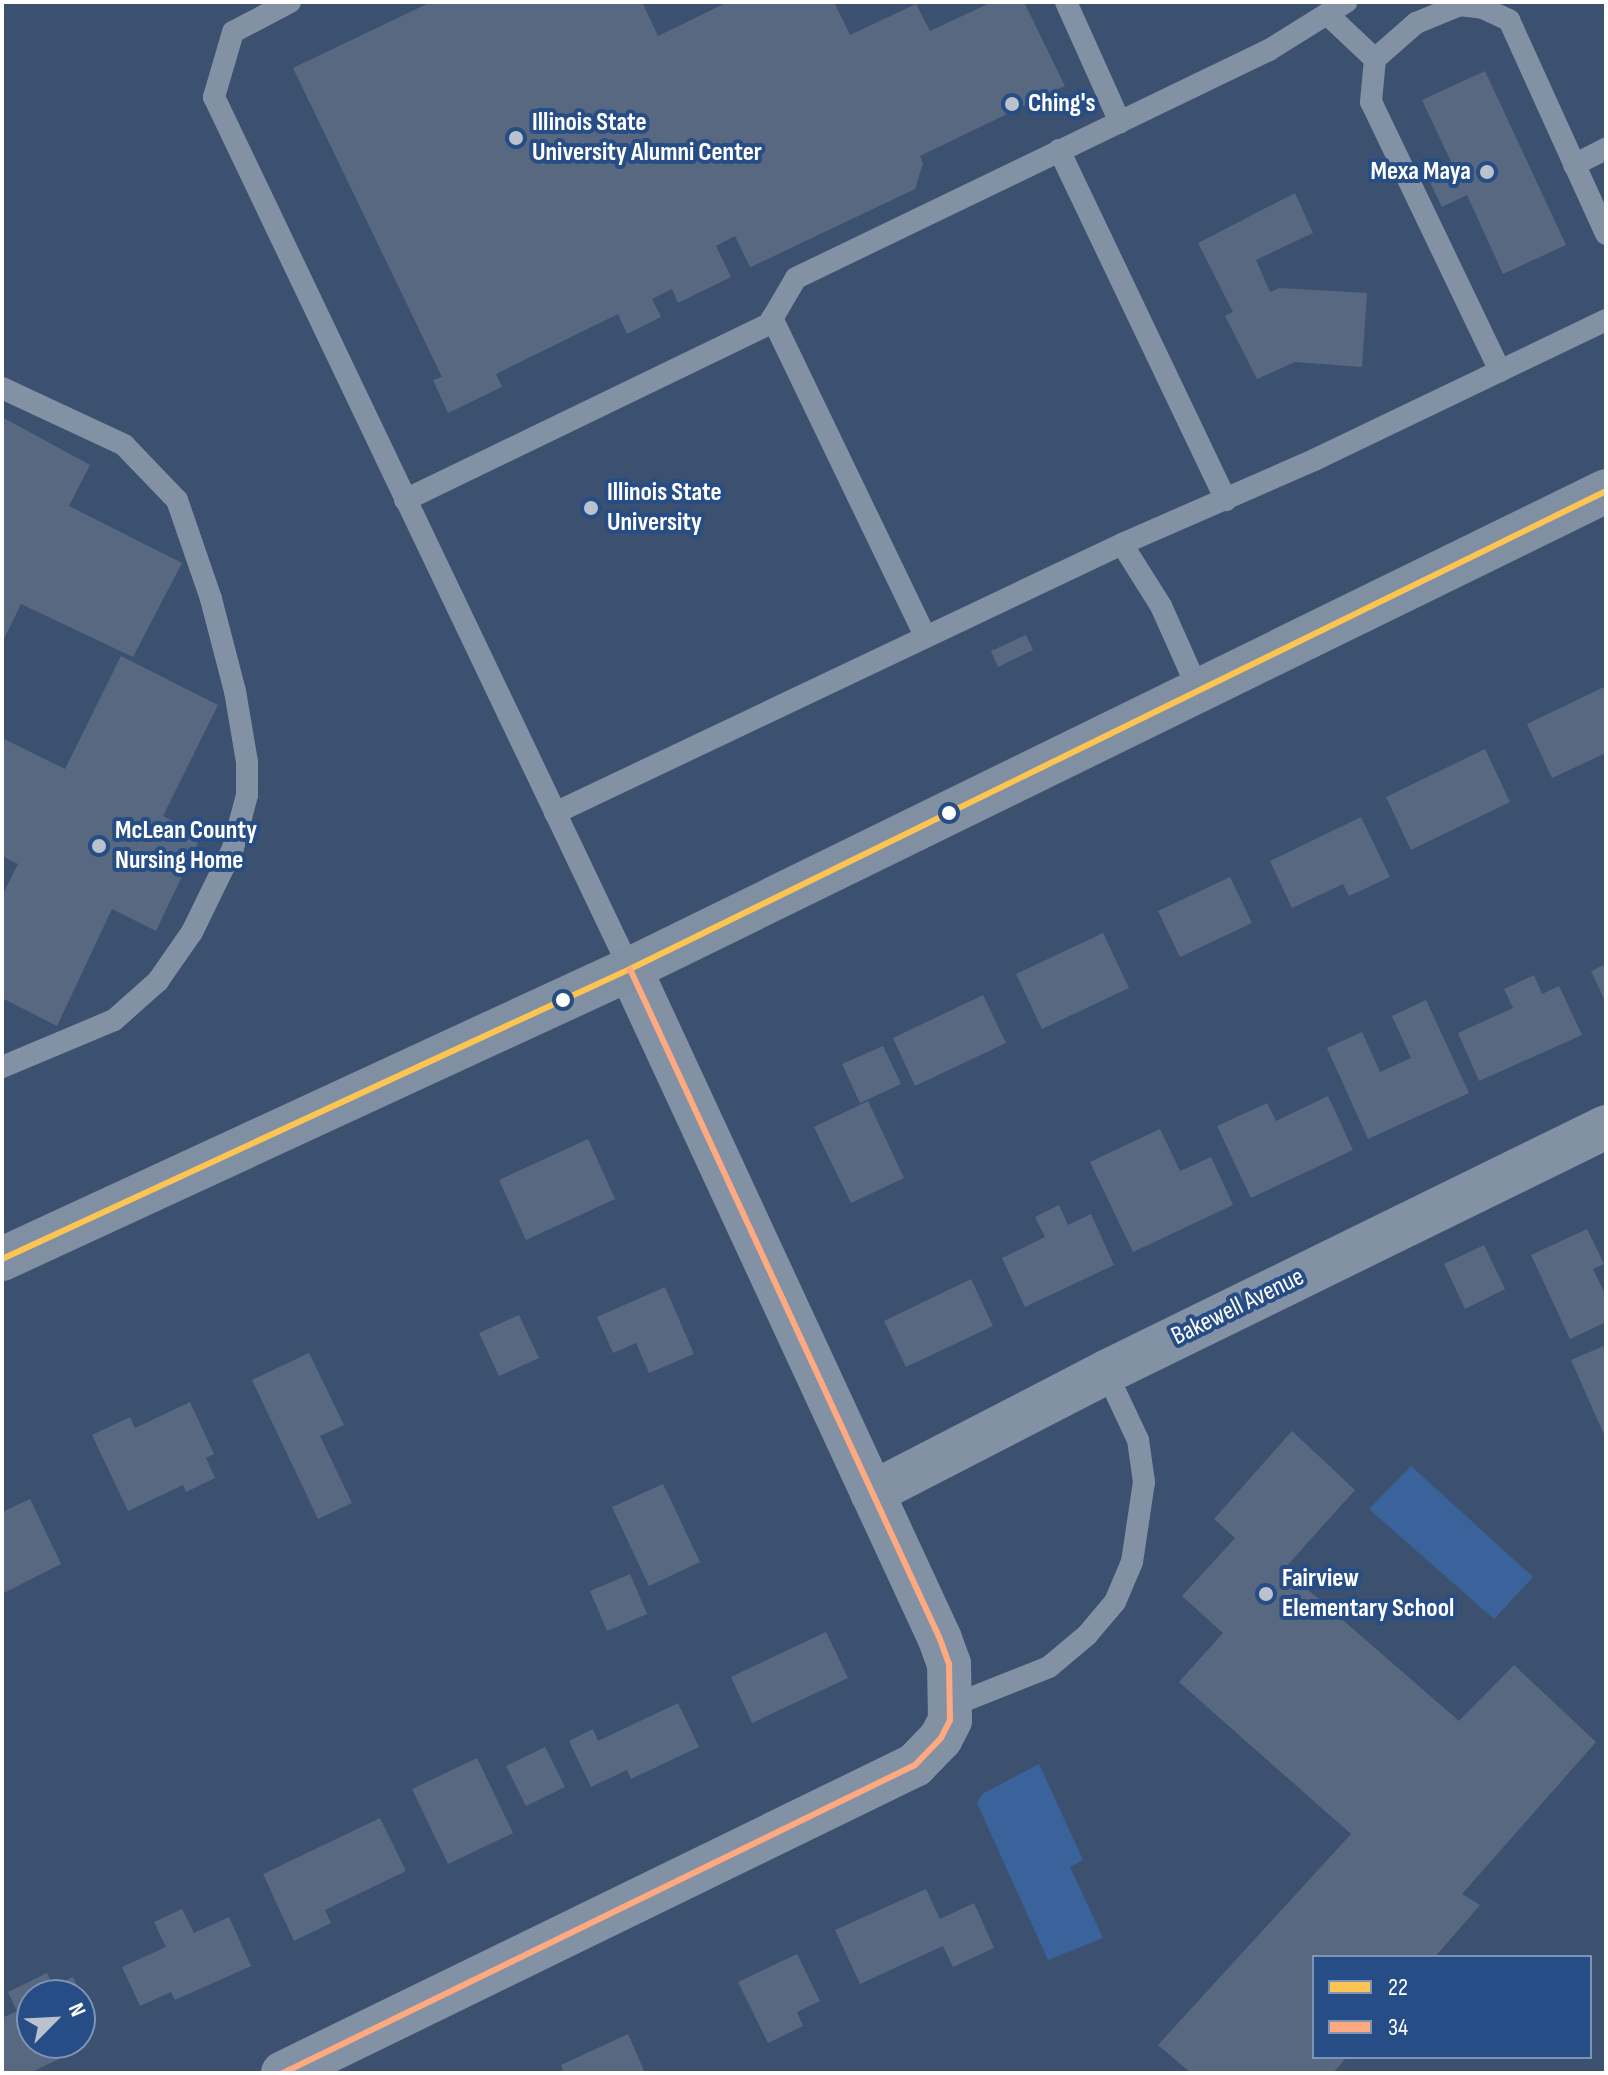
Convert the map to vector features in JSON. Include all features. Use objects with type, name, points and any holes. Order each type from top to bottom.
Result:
[{"type":"main road","points":[[2,1259],[630,969],[1606,491]]},
{"type":"street","points":[[283,2073],[915,1765],[934,1746],[950,1713],[949,1664],[944,1652],[630,969]]},
{"type":"street","name":"Bakewell Avenue","points":[[872,1493],[1106,1372],[1606,1127]]},
{"type":"lane","points":[[290,2],[233,32],[214,97],[630,969]]},
{"type":"lane","points":[[1066,2],[1120,122]]},
{"type":"lane","points":[[1375,59],[1416,23],[1460,5],[1482,5],[1509,20],[1606,234]]},
{"type":"lane","points":[[405,500],[769,324],[796,278],[1269,50],[1337,8],[1375,59],[1371,102],[1500,371]]},
{"type":"lane","points":[[1574,165],[1606,149]]},
{"type":"lane","points":[[1059,150],[1226,500]]},
{"type":"lane","points":[[772,318],[925,636]]},
{"type":"lane","points":[[555,813],[925,636],[1122,544],[1226,500],[1606,320]]},
{"type":"lane","points":[[2,388],[124,445],[177,500],[211,599],[235,691],[247,762],[247,795],[233,848],[192,932],[158,981],[114,1020],[2,1067]]},
{"type":"lane","points":[[1122,544],[1161,606],[1198,689]]},
{"type":"lane","points":[[950,1713],[1049,1667],[1087,1635],[1115,1602],[1132,1562],[1142,1496],[1138,1440],[1106,1372]]},
{"type":"shaded area","points":[[1411,1466],[1533,1577],[1494,1619],[1369,1509]]},
{"type":"shaded area","points":[[1039,1764],[1083,1860],[1070,1867],[1103,1938],[1048,1960],[977,1803],[982,1794]]},
{"type":"building","name":"Illinois State University Alumni Center","points":[[431,2],[642,2],[658,36],[728,2],[834,2],[850,35],[916,4],[930,31],[992,2],[1024,2],[1065,86],[920,156],[923,163],[915,189],[753,266],[750,267],[735,236],[716,246],[731,277],[678,303],[672,289],[652,299],[661,317],[627,334],[618,314],[496,374],[502,387],[448,413],[433,380],[442,377],[293,68]]},
{"type":"building","name":"Mexa Maya","points":[[1485,71],[1566,245],[1503,274],[1467,195],[1442,207],[1428,178],[1453,166],[1422,100]]},
{"type":"building","points":[[1295,193],[1313,233],[1256,260],[1270,292],[1279,288],[1367,293],[1362,367],[1295,362],[1257,379],[1225,316],[1233,312],[1198,243]]},
{"type":"building","points":[[2,417],[90,465],[69,506],[182,563],[133,657],[21,604],[2,643]]},
{"type":"building","points":[[1026,635],[1033,650],[998,667],[991,651]]},
{"type":"building","name":"McLean County Nursing Home","points":[[121,656],[218,705],[163,816],[201,836],[156,931],[112,909],[57,1026],[2,998],[2,896],[18,864],[2,856],[2,738],[65,769]]},
{"type":"building","points":[[1606,686],[1606,753],[1552,778],[1527,724]]},
{"type":"building","points":[[1485,749],[1510,802],[1411,850],[1386,797]]},
{"type":"building","points":[[1361,817],[1390,877],[1349,896],[1343,884],[1292,908],[1270,861]]},
{"type":"building","points":[[1230,877],[1252,923],[1180,957],[1158,911]]},
{"type":"building","points":[[1103,933],[1129,988],[1042,1029],[1016,974]]},
{"type":"building","points":[[1606,964],[1606,1003],[1591,971]]},
{"type":"building","points":[[1534,975],[1542,994],[1559,986],[1582,1035],[1479,1081],[1458,1033],[1513,1008],[1504,989]]},
{"type":"building","points":[[983,995],[1006,1043],[915,1086],[893,1038]]},
{"type":"building","points":[[1426,1000],[1469,1093],[1368,1139],[1327,1048],[1362,1032],[1380,1072],[1411,1058],[1392,1016]]},
{"type":"building","points":[[883,1046],[901,1084],[860,1103],[842,1064]]},
{"type":"building","points":[[1328,1096],[1353,1150],[1251,1198],[1217,1126],[1267,1103],[1276,1121]]},
{"type":"building","points":[[868,1101],[904,1178],[851,1203],[814,1127]]},
{"type":"building","points":[[1160,1129],[1180,1171],[1211,1157],[1233,1205],[1133,1252],[1090,1162]]},
{"type":"building","points":[[588,1139],[615,1199],[526,1240],[499,1180]]},
{"type":"building","points":[[1059,1205],[1068,1225],[1091,1214],[1114,1265],[1025,1307],[1002,1258],[1045,1237],[1035,1217]]},
{"type":"building","points":[[1587,1229],[1604,1264],[1593,1269],[1606,1296],[1606,1322],[1570,1339],[1531,1255]]},
{"type":"building","points":[[1484,1245],[1505,1289],[1465,1309],[1444,1264]]},
{"type":"building","points":[[971,1279],[993,1326],[906,1367],[884,1321]]},
{"type":"building","points":[[665,1287],[694,1354],[649,1373],[636,1343],[613,1353],[597,1317]]},
{"type":"building","points":[[519,1315],[539,1358],[499,1376],[479,1333]]},
{"type":"building","points":[[1606,1345],[1606,1439],[1571,1360]]},
{"type":"building","points":[[309,1353],[344,1425],[320,1436],[352,1503],[318,1519],[252,1380]]},
{"type":"building","points":[[190,1402],[214,1454],[206,1458],[215,1478],[186,1492],[183,1485],[128,1511],[92,1435],[130,1417],[135,1428]]},
{"type":"building","points":[[1292,1431],[1355,1490],[1284,1569],[1459,1721],[1514,1665],[1596,1742],[1462,1894],[1480,1905],[1437,1955],[1312,1955],[1312,2059],[1345,2059],[1333,2073],[1191,2073],[1158,2045],[1351,1834],[1179,1682],[1223,1633],[1182,1596],[1235,1538],[1214,1519]]},
{"type":"building","points":[[663,1484],[700,1562],[649,1586],[612,1507]]},
{"type":"building","points":[[30,1499],[61,1564],[2,1594],[2,1512]]},
{"type":"building","points":[[630,1574],[647,1614],[607,1631],[590,1591]]},
{"type":"building","points":[[826,1632],[848,1678],[752,1723],[731,1677]]},
{"type":"building","points":[[678,1703],[699,1747],[631,1779],[627,1770],[591,1787],[569,1741],[593,1729],[598,1741]]},
{"type":"building","points":[[545,1747],[565,1787],[526,1806],[506,1766]]},
{"type":"building","points":[[477,1758],[513,1833],[448,1864],[412,1789]]},
{"type":"building","points":[[380,1818],[406,1871],[325,1910],[331,1923],[294,1941],[263,1874]]},
{"type":"building","points":[[926,1889],[940,1919],[974,1903],[994,1948],[953,1967],[943,1946],[860,1984],[835,1930]]},
{"type":"building","points":[[182,1909],[194,1933],[229,1917],[251,1966],[175,2000],[171,1992],[140,2006],[122,1967],[166,1947],[154,1922]]},
{"type":"building","points":[[797,1954],[820,2001],[797,2012],[803,2026],[768,2043],[738,1982]]},
{"type":"building","points":[[47,1973],[50,1979],[35,1979]]},
{"type":"building","points":[[16,1988],[16,2009],[8,1992]]},
{"type":"building","points":[[16,2011],[16,2059],[59,2059],[30,2073],[2,2073],[2,2018]]},
{"type":"building","points":[[628,2034],[645,2073],[564,2073],[561,2065]]},
{"type":"transit line","name":"22","points":[[2,1259],[630,969],[1606,491]]},
{"type":"transit line","name":"34","points":[[283,2073],[915,1765],[941,1738],[950,1720],[949,1664],[940,1639],[630,969]]},
{"type":"place","name":"Ching's","points":[[1012,104]]},
{"type":"place","name":"Illinois State University Alumni Center","points":[[516,138]]},
{"type":"place","name":"Mexa Maya","points":[[1487,172]]},
{"type":"place","name":"Illinois State University","points":[[591,508]]},
{"type":"place","name":"McLean County Nursing Home","points":[[99,846]]},
{"type":"place","name":"Fairview Elementary School","points":[[1266,1594]]}]
